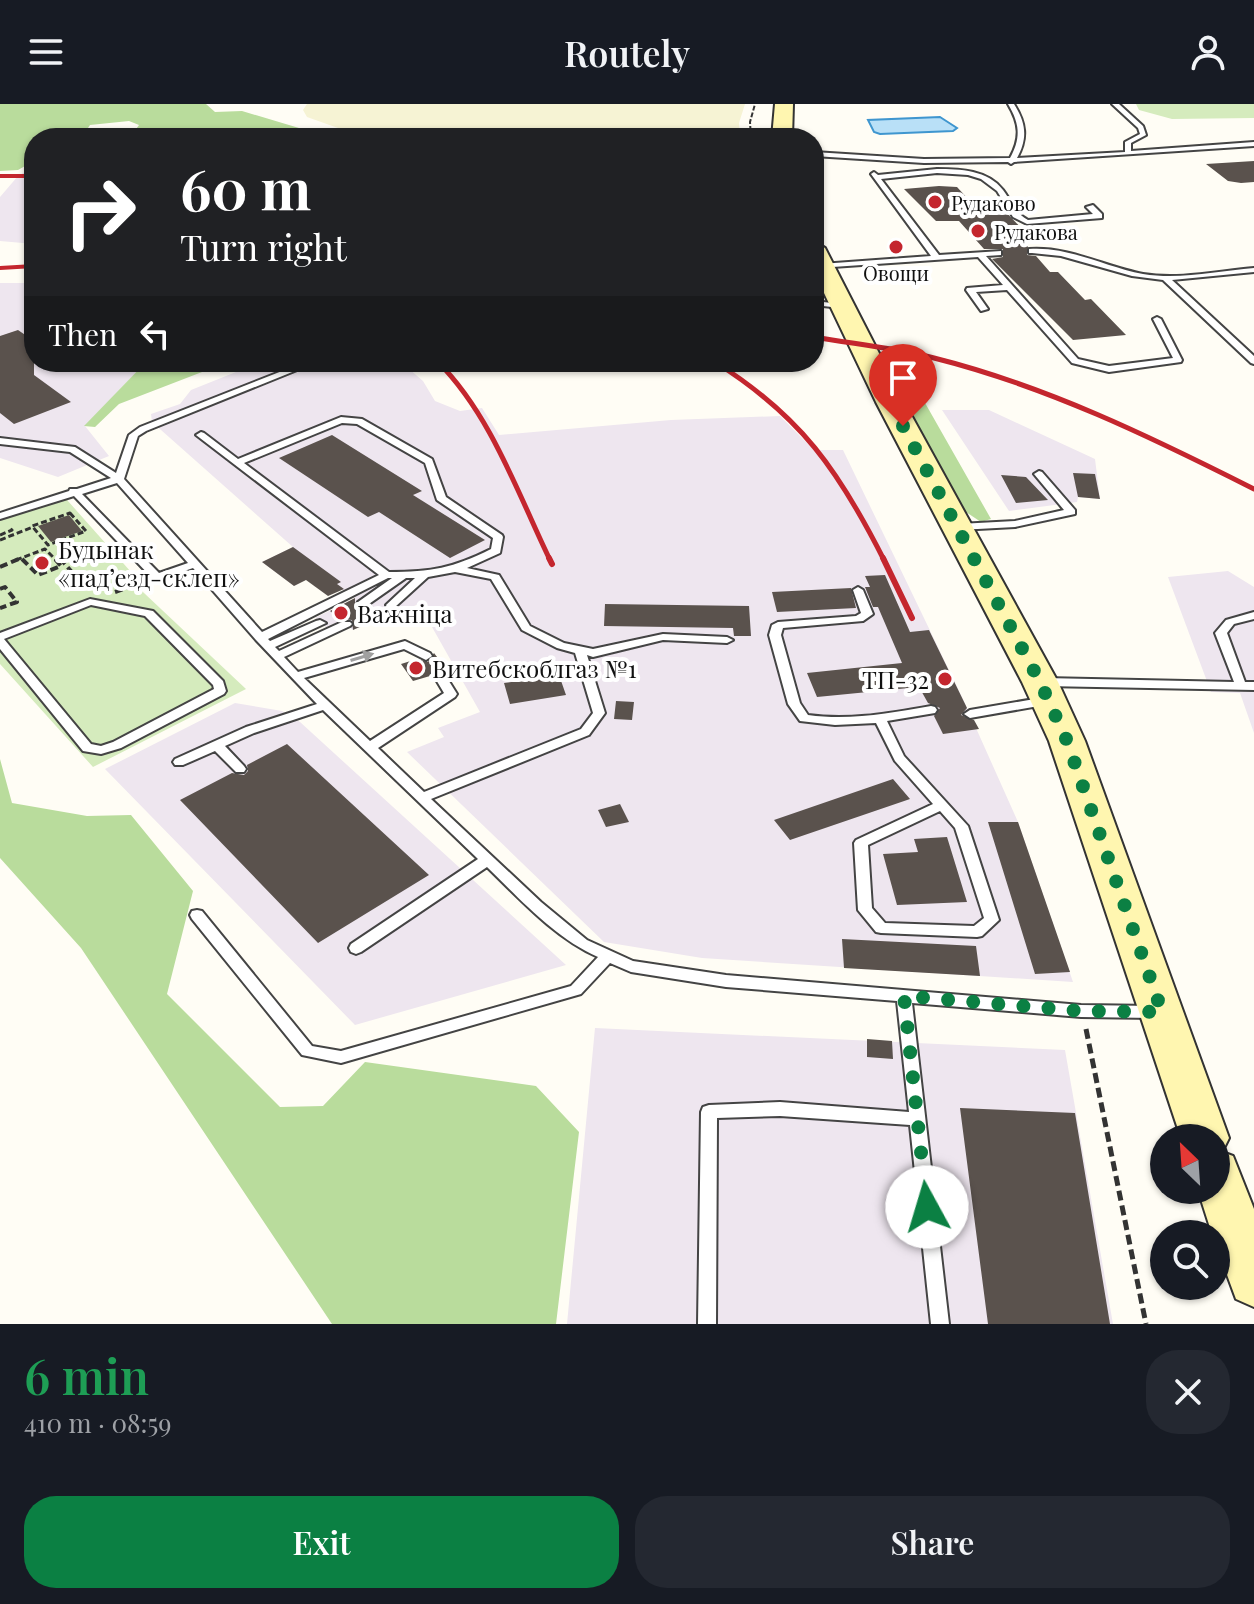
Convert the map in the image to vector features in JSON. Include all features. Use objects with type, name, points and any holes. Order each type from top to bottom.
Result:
[{"type":"main road","points":[[783,128],[784,104]]},
{"type":"main road","points":[[828,304],[959,527],[1045,691],[1108,854],[1200,1124]]},
{"type":"main road","points":[[1227,1204],[1254,1282]]},
{"type":"lane","points":[[1011,104],[1023,122],[1024,143],[1011,162]]},
{"type":"lane","points":[[1115,104],[1141,127],[1143,135],[1128,142],[1128,153]]},
{"type":"lane","points":[[824,155],[866,161],[1011,162],[1254,144]]},
{"type":"lane","points":[[866,161],[937,258]]},
{"type":"lane","points":[[876,177],[954,173],[980,177],[995,185],[1005,204],[1027,222],[1099,216],[1090,207]]},
{"type":"lane","points":[[1032,251],[1066,253],[1096,265],[1165,278],[1254,270]]},
{"type":"lane","points":[[824,257],[937,258],[998,253]]},
{"type":"lane","points":[[981,255],[1065,353],[1090,366],[1109,369],[1178,360],[1157,319]]},
{"type":"lane","points":[[1165,278],[1254,361]]},
{"type":"lane","points":[[984,309],[970,290],[1009,287]]},
{"type":"lane","points":[[119,479],[134,435],[143,429],[288,372]]},
{"type":"lane","points":[[238,462],[341,420],[359,421],[429,461],[441,498],[498,537],[496,551],[459,570],[424,576],[386,575],[268,647]]},
{"type":"lane","points":[[201,435],[386,575]]},
{"type":"lane","points":[[0,441],[72,449],[119,479],[296,677],[487,860],[582,944],[631,966],[726,981],[1081,1011],[1162,1012]]},
{"type":"lane","points":[[959,527],[1015,524],[1071,512],[1039,474]]},
{"type":"lane","points":[[0,516],[119,479]]},
{"type":"lane","points":[[74,491],[157,577],[194,564]]},
{"type":"lane","points":[[459,570],[495,577],[526,628],[561,646],[593,653],[663,637],[727,640]]},
{"type":"lane","points":[[362,604],[403,575]]},
{"type":"lane","points":[[391,605],[424,576]]},
{"type":"lane","points":[[858,590],[867,614],[859,619],[778,625],[775,635],[794,704],[804,718],[820,721],[933,714]]},
{"type":"lane","points":[[93,601],[149,613],[219,684],[220,691],[117,745],[101,750],[87,748],[0,640],[93,601]]},
{"type":"lane","points":[[968,710],[999,707],[1045,691],[1248,686],[1221,633],[1230,622],[1254,615]]},
{"type":"lane","points":[[268,647],[320,623]]},
{"type":"lane","points":[[268,647],[346,624]]},
{"type":"lane","points":[[296,677],[405,645],[426,656]]},
{"type":"lane","points":[[421,798],[585,732],[599,713],[580,650]]},
{"type":"lane","points":[[370,747],[451,694],[438,673]]},
{"type":"lane","points":[[179,762],[325,705]]},
{"type":"lane","points":[[879,717],[899,758],[942,805],[961,826],[992,920],[977,932],[881,928],[865,910],[861,843],[942,805]]},
{"type":"lane","points":[[216,745],[240,769]]},
{"type":"lane","points":[[356,948],[487,860]]},
{"type":"lane","points":[[197,915],[226,946],[307,1051],[341,1057],[576,990],[608,956]]},
{"type":"lane","points":[[904,996],[940,1324]]},
{"type":"lane","points":[[707,1324],[709,1112],[780,1109],[918,1119]]},
{"type":"path","points":[[750,128],[755,104]]},
{"type":"path","points":[[0,567],[86,531],[70,513],[2,537]]},
{"type":"path","points":[[22,559],[38,575],[61,566],[33,527]]},
{"type":"path","points":[[57,555],[87,545]]},
{"type":"path","points":[[47,549],[57,555],[93,601],[157,577]]},
{"type":"path","points":[[0,589],[5,587],[17,602],[0,608]]},
{"type":"path","points":[[1081,1011],[1146,1324]]},
{"type":"shaded area","points":[[307,104],[745,104],[739,128],[338,128],[307,117],[303,110]]},
{"type":"shaded area","points":[[24,173],[24,243],[0,241],[0,197]]},
{"type":"shaded area","points":[[0,283],[24,283],[24,372],[136,372],[85,426],[109,456],[58,477],[0,458]]},
{"type":"shaded area","points":[[236,372],[413,372],[423,381],[435,401],[460,411],[482,408],[499,435],[671,420],[780,416],[814,450],[843,450],[963,699],[1018,822],[1073,982],[702,958],[604,942],[407,752],[444,737],[438,728],[480,712],[419,604],[353,630],[341,621],[326,627],[315,618],[355,598],[328,581],[315,587],[309,578],[294,586],[262,562],[293,547],[152,422],[151,414],[180,404],[191,390]]},
{"type":"shaded area","points":[[942,410],[989,410],[1095,459],[1100,499],[1078,497],[1077,502],[1009,511]]},
{"type":"shaded area","points":[[1228,571],[1254,587],[1254,733],[1240,693],[1211,692],[1168,577]]},
{"type":"shaded area","points":[[235,703],[282,711],[300,722],[566,965],[355,1025],[105,769]]},
{"type":"shaded area","points":[[595,1028],[1065,1050],[1113,1324],[567,1324]]},
{"type":"green space","points":[[0,104],[206,104],[215,112],[242,111],[299,128],[136,128],[139,125],[129,121],[90,125],[88,128],[24,128],[24,167],[0,171]]},
{"type":"green space","points":[[1136,104],[1254,104],[1254,118],[1172,119],[1139,110]]},
{"type":"green space","points":[[136,372],[202,372],[119,404],[95,427],[84,426]]},
{"type":"green space","points":[[902,373],[912,380],[991,519],[981,522],[960,508],[887,378]]},
{"type":"green space","points":[[60,492],[131,572],[127,577],[246,689],[93,767],[0,664],[0,514]]},
{"type":"green space","points":[[0,759],[12,803],[87,816],[131,815],[193,891],[167,994],[280,1107],[323,1106],[365,1062],[536,1086],[579,1132],[556,1324],[332,1324],[81,948],[0,858]]},
{"type":"water","points":[[940,117],[957,128],[953,131],[880,134],[874,132],[868,120]]},
{"type":"building","points":[[1254,161],[1254,182],[1241,183],[1228,181],[1206,164]]},
{"type":"building","points":[[957,187],[969,200],[984,199],[995,209],[1003,209],[1026,233],[1016,233],[1028,247],[1027,255],[1036,256],[1050,272],[1058,272],[1085,300],[1091,299],[1126,335],[1073,340],[992,259],[1003,257],[1003,249],[984,249],[959,221],[936,221],[904,189]]},
{"type":"building","points":[[18,330],[24,334],[24,372],[34,372],[71,402],[14,424],[0,413],[0,336]]},
{"type":"building","points":[[332,435],[422,491],[413,495],[485,540],[450,558],[379,512],[368,517],[279,458]]},
{"type":"building","points":[[1073,473],[1095,474],[1100,499],[1078,497]]},
{"type":"building","points":[[1001,475],[1026,477],[1048,500],[1016,503]]},
{"type":"building","points":[[69,515],[82,531],[51,542],[38,526]]},
{"type":"building","points":[[293,547],[341,582],[337,584],[344,589],[328,596],[306,580],[294,586],[262,562]]},
{"type":"building","points":[[885,575],[910,632],[929,630],[967,708],[961,715],[974,720],[979,729],[943,734],[934,716],[940,708],[928,703],[919,687],[817,697],[807,673],[902,663],[878,607],[873,607],[865,587],[870,587],[865,576]]},
{"type":"building","points":[[851,588],[856,608],[777,612],[772,592]]},
{"type":"building","points":[[355,598],[355,607],[368,608],[379,618],[353,630],[352,620],[340,619],[330,611]]},
{"type":"building","points":[[605,604],[749,606],[751,636],[734,636],[733,628],[604,626]]},
{"type":"building","points":[[434,653],[447,670],[436,666],[430,676],[413,681],[401,664],[417,659],[428,662]]},
{"type":"building","points":[[559,675],[566,695],[510,704],[504,683]]},
{"type":"building","points":[[616,701],[634,702],[632,720],[614,719]]},
{"type":"building","points":[[287,744],[429,875],[318,943],[180,800],[232,773],[244,775],[248,771],[247,765]]},
{"type":"building","points":[[893,779],[910,799],[790,840],[774,820]]},
{"type":"building","points":[[620,804],[629,822],[606,827],[598,810]]},
{"type":"building","points":[[988,822],[1018,822],[1070,972],[1035,974]]},
{"type":"building","points":[[947,837],[967,902],[897,905],[883,854],[918,852],[914,839]]},
{"type":"building","points":[[842,939],[976,946],[980,976],[844,968]]},
{"type":"building","points":[[867,1039],[892,1041],[893,1059],[867,1057]]},
{"type":"building","points":[[960,1108],[1075,1113],[1110,1324],[988,1324]]},
{"type":"railway","points":[[0,176],[24,176]]},
{"type":"railway","points":[[0,268],[24,267]]},
{"type":"railway","points":[[824,339],[919,355],[1017,383],[1097,414],[1254,489]]},
{"type":"railway","points":[[447,372],[488,431],[550,560]]},
{"type":"railway","points":[[730,372],[771,403],[815,448],[851,499],[884,559]]},
{"type":"railway","points":[[884,559],[912,618]]},
{"type":"railway","points":[[550,560],[552,564]]},
{"type":"place","name":"Рудаково","points":[[935,202]]},
{"type":"place","name":"Рудакова","points":[[978,231]]},
{"type":"place","name":"Овощи","points":[[896,247]]},
{"type":"place","name":"Будынак «падʼезд-склеп»","points":[[42,563]]},
{"type":"place","name":"Важніца","points":[[341,613]]},
{"type":"place","name":"Витебскоблгаз №1","points":[[416,668]]},
{"type":"place","name":"ТП-32","points":[[945,679]]},
{"type":"route","points":[[903,426],[1040,682],[1067,741],[1162,1012],[1081,1011],[904,996],[927,1207]]}]
